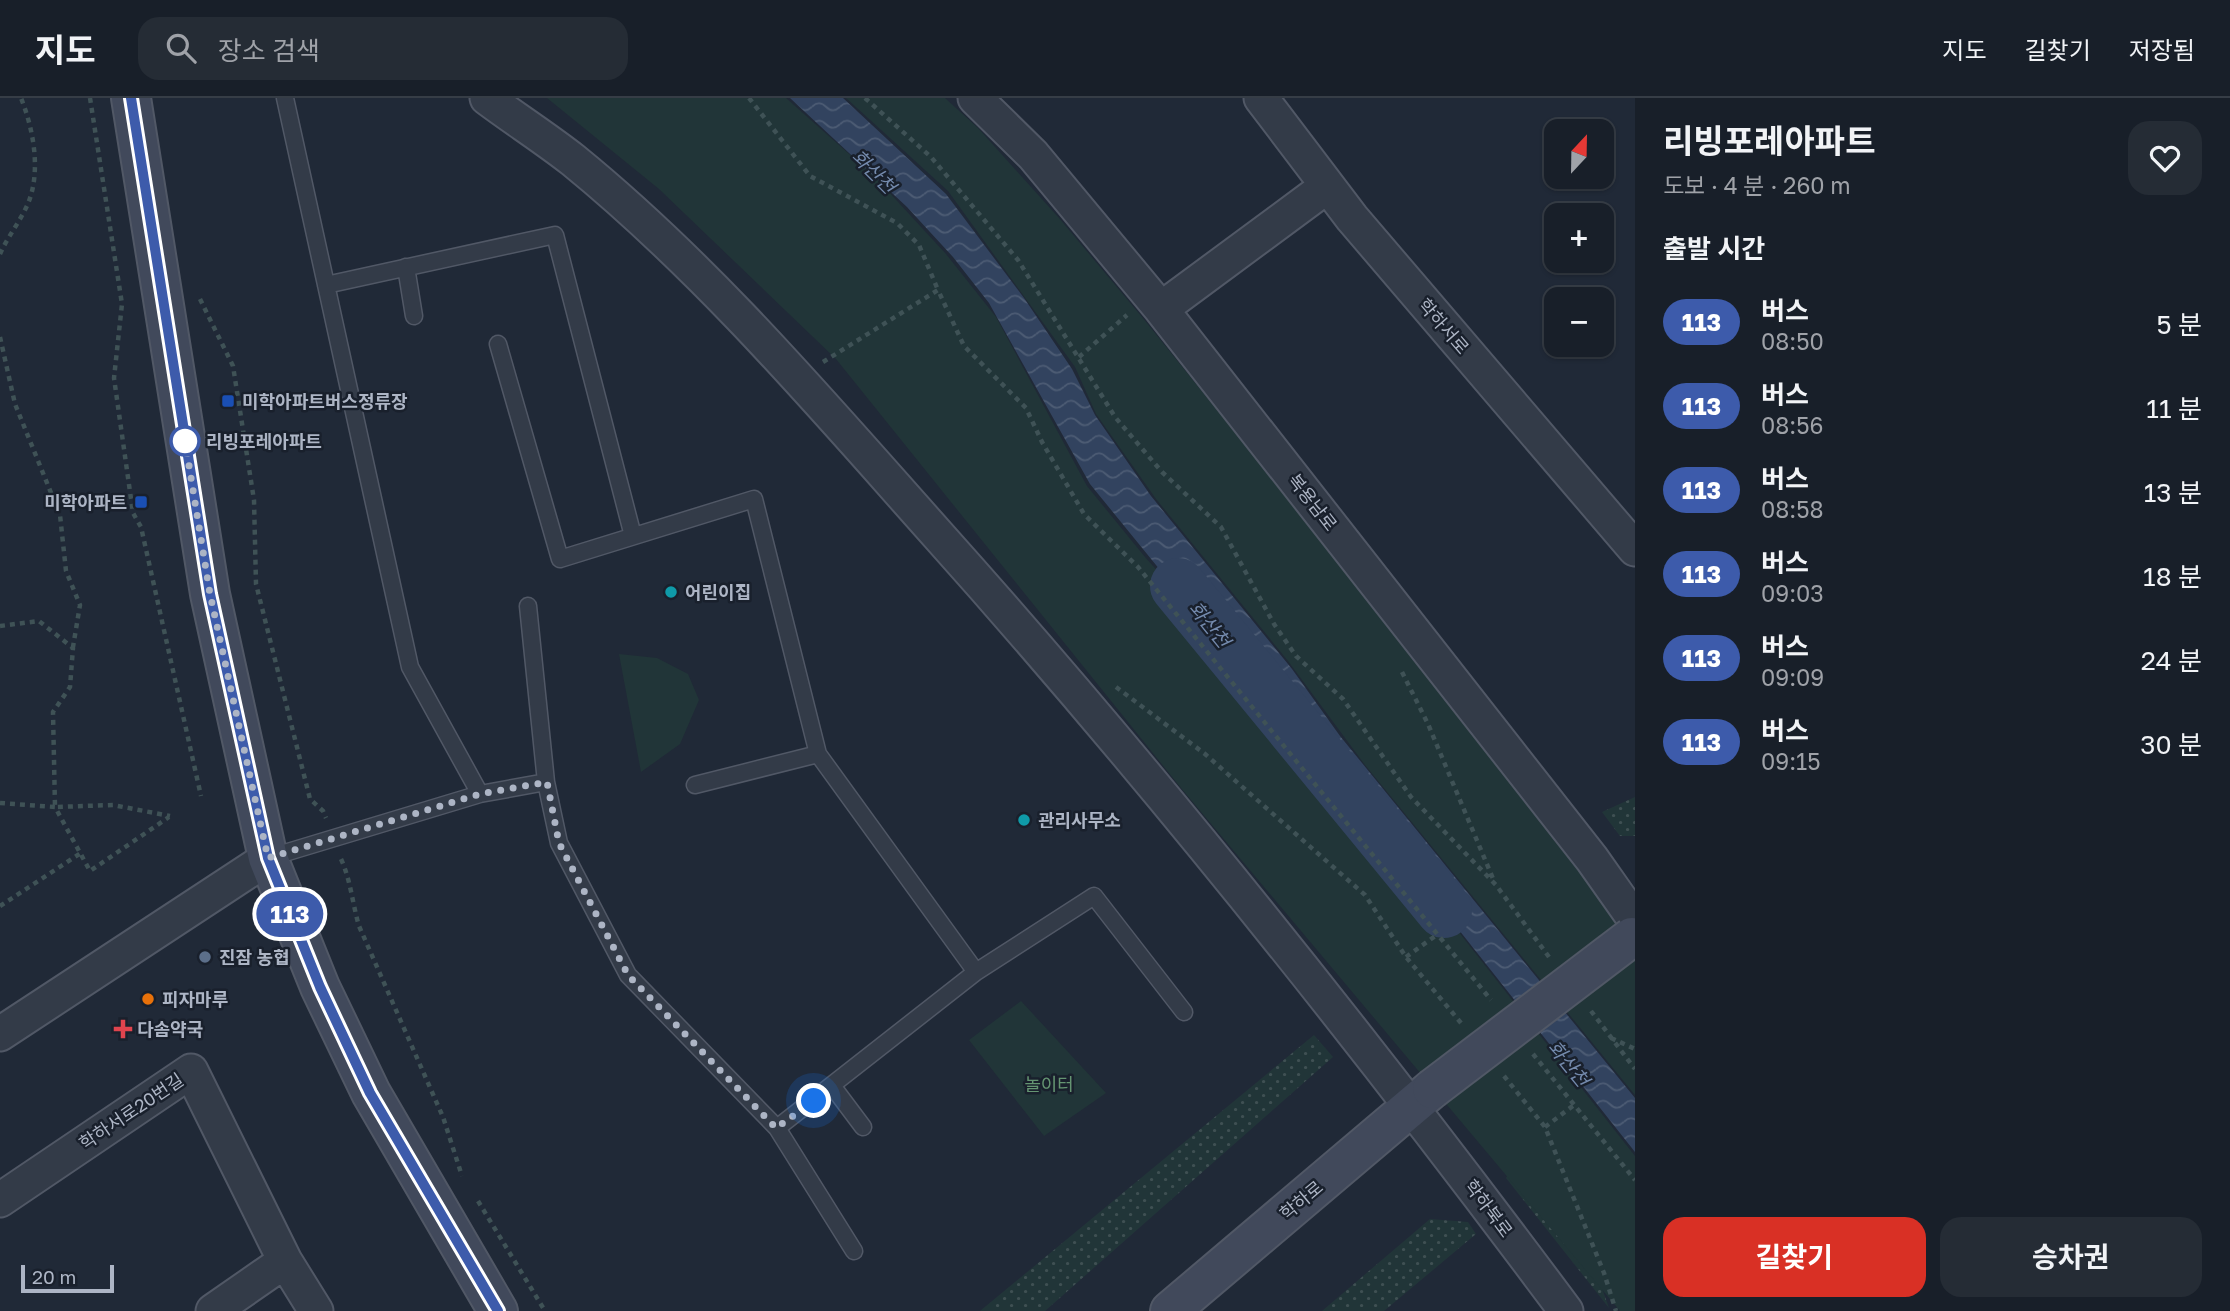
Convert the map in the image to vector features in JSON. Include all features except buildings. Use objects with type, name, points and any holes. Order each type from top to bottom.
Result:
[{"type":"street","points":[[131,98],[210,594],[268,858],[320,987],[370,1093],[498,1311]]},
{"type":"street","name":"학하북로","points":[[486,98],[573,161],[701,277],[851,438],[1052,663],[1422,1097],[1566,1311]]},
{"type":"street","name":"복용남로","points":[[975,98],[1033,155],[1161,309],[1592,859],[1634,931]]},
{"type":"street","name":"학하서로","points":[[1261,98],[1326,187],[1635,548]]},
{"type":"street","points":[[1161,309],[1326,187]]},
{"type":"street","points":[[0,1034],[268,858]]},
{"type":"street","name":"학하로","points":[[1170,1311],[1422,1097],[1634,931]]},
{"type":"street","name":"학하서로20번길","points":[[1,1197],[191,1071],[285,1261],[316,1311]]},
{"type":"street","points":[[213,1311],[285,1261]]},
{"type":"lane","points":[[285,98],[410,667],[480,794]]},
{"type":"lane","points":[[326,285],[555,235],[634,537]]},
{"type":"lane","points":[[406,267],[414,316]]},
{"type":"lane","points":[[498,344],[560,559],[754,499],[818,754],[976,972]]},
{"type":"lane","points":[[528,606],[547,782],[559,843],[628,975],[776,1128],[854,1251]]},
{"type":"lane","points":[[695,785],[818,754]]},
{"type":"lane","points":[[268,858],[480,794],[547,782]]},
{"type":"lane","points":[[776,1128],[833,1087],[976,972],[1094,896],[1184,1012]]},
{"type":"lane","points":[[833,1087],[863,1127]]},
{"type":"path","points":[[0,254],[29,200],[34,159],[31,123],[21,98]]},
{"type":"path","points":[[90,98],[122,304],[114,378],[133,513],[141,527],[201,796]]},
{"type":"path","points":[[749,98],[810,176],[897,223],[919,245],[964,346],[1026,408],[1042,442],[1084,514],[1138,567],[1498,1009]]},
{"type":"path","points":[[865,98],[932,157],[1018,260],[1115,417],[1162,472],[1221,527],[1274,624],[1296,656],[1343,699],[1411,797],[1496,886],[1553,961]]},
{"type":"path","points":[[197,286],[199,299],[233,366],[254,500],[256,583],[310,799],[323,811],[352,884],[351,898],[359,926],[443,1117],[462,1176],[469,1187]]},
{"type":"path","points":[[820,365],[937,290]]},
{"type":"path","points":[[1079,357],[1128,314]]},
{"type":"path","points":[[0,337],[15,404],[60,515],[65,571],[80,605],[70,687],[53,712],[55,807],[90,871],[170,816],[113,805],[55,807],[0,803]]},
{"type":"path","points":[[0,626],[39,621],[73,648]]},
{"type":"path","points":[[1397,663],[1428,724],[1496,886]]},
{"type":"path","points":[[1108,682],[1205,754],[1365,895],[1406,957],[1462,1025]]},
{"type":"path","points":[[0,906],[80,853]]},
{"type":"path","points":[[1406,957],[1438,934]]},
{"type":"path","points":[[1586,1005],[1635,1069]]},
{"type":"path","points":[[1610,1037],[1635,1049]]},
{"type":"path","points":[[1532,1052],[1635,1180]]},
{"type":"path","points":[[1495,1065],[1545,1127],[1604,1273],[1616,1311]]},
{"type":"path","points":[[1545,1127],[1574,1105]]},
{"type":"path","points":[[476,1198],[545,1311]]},
{"type":"green space","points":[[547,98],[786,98],[875,177],[946,254],[996,317],[1087,486],[1145,557],[1275,702],[1305,747],[1458,931],[1635,1156],[1635,1311],[1620,1311],[1181,788],[836,359],[659,189]]},
{"type":"green space","points":[[846,98],[945,98],[978,128],[1059,218],[1142,317],[1447,695],[1635,935],[1635,1095],[1365,765],[1288,661],[1156,499],[1096,414],[1075,367],[948,191]]},
{"type":"green space","points":[[619,654],[657,658],[688,674],[699,700],[680,744],[641,772]]},
{"type":"green space","points":[[1635,797],[1635,836],[1620,836],[1602,812]]},
{"type":"green space","name":"놀이터","points":[[1021,1001],[1106,1093],[1044,1136],[969,1040]]},
{"type":"green space","points":[[1314,1035],[1333,1057],[1045,1311],[980,1311]]},
{"type":"green space","points":[[1515,1163],[1599,1280],[1609,1308],[1506,1178]]},
{"type":"green space","points":[[1430,1219],[1468,1222],[1476,1234],[1384,1311],[1322,1311]]},
{"type":"water","points":[[790,98],[843,98],[946,194],[1024,298],[1072,369],[1095,415],[1151,496],[1292,669],[1340,736],[1635,1098],[1635,1152],[1459,930],[1307,746],[1276,701],[1191,608],[1090,484],[989,303],[953,257],[907,207]]},
{"type":"waterway","name":"화산천","points":[[1178,586],[1444,910]]},
{"type":"bus line","name":"113","points":[[131,98],[210,594],[268,858],[320,987],[370,1093],[498,1311]]},
{"type":"place","name":"미학아파트버스정류장","points":[[228,401]]},
{"type":"place","name":"리빙포레아파트","points":[[185,441]]},
{"type":"place","name":"미학아파트","points":[[141,502]]},
{"type":"place","name":"어린이집","points":[[671,592]]},
{"type":"place","name":"관리사무소","points":[[1024,820]]},
{"type":"place","name":"진잠 농협","points":[[205,957]]},
{"type":"place","name":"피자마루","points":[[148,999]]},
{"type":"place","name":"다솜약국","points":[[123,1029]]},
{"type":"route","points":[[185,441],[210,594],[268,858],[480,794],[547,782],[559,843],[628,975],[776,1128],[814,1101]]}]
